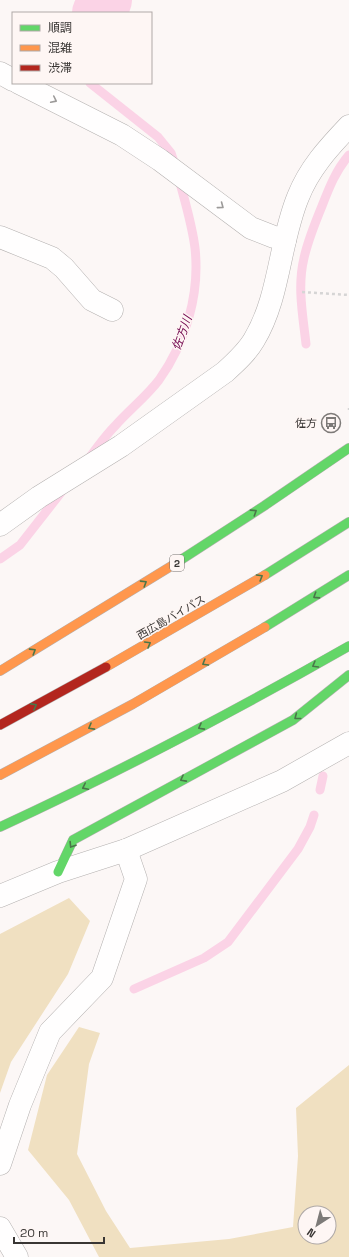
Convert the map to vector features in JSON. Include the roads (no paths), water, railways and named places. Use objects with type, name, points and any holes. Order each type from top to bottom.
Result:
[{"type":"highway","name":"2","points":[[0,671],[169,568],[349,448]]},
{"type":"highway","name":"西広島バイパス","points":[[0,725],[96,674],[211,608],[349,522]]},
{"type":"highway","points":[[0,775],[62,743],[183,676],[301,606],[349,575]]},
{"type":"highway","points":[[0,828],[136,762],[349,646]]},
{"type":"highway","points":[[58,872],[73,840],[293,720],[349,674]]},
{"type":"street","points":[[0,74],[12,80]]},
{"type":"street","points":[[21,84],[122,135],[160,160],[251,228],[285,240]]},
{"type":"street","points":[[0,526],[39,497],[127,442],[226,372],[241,357],[254,340],[263,322],[297,198],[306,178],[318,160],[349,126]]},
{"type":"street","points":[[0,237],[52,258],[64,268],[92,300],[112,310]]},
{"type":"street","points":[[0,896],[58,872],[126,850],[282,781],[349,743]]},
{"type":"street","points":[[0,1164],[20,1105],[50,1032],[102,978],[136,879],[126,850]]},
{"type":"street","points":[[0,1228],[17,1257]]},
{"type":"waterway","name":"佐方川","points":[[99,12],[105,0]]},
{"type":"waterway","name":"佐方川","points":[[91,84],[158,137],[171,153],[175,165]]},
{"type":"waterway","points":[[306,344],[301,291],[304,258],[312,232],[330,186],[340,167],[349,155]]},
{"type":"waterway","name":"佐方川","points":[[90,457],[112,429],[159,380],[169,365],[184,334],[193,300],[196,265],[194,239],[179,179]]},
{"type":"waterway","name":"佐方川","points":[[0,559],[20,545],[63,490]]},
{"type":"waterway","points":[[320,790],[323,776]]},
{"type":"waterway","points":[[134,989],[204,958],[228,942],[298,849],[310,827],[314,815]]},
{"type":"place","name":"佐方","points":[[331,423]]}]
